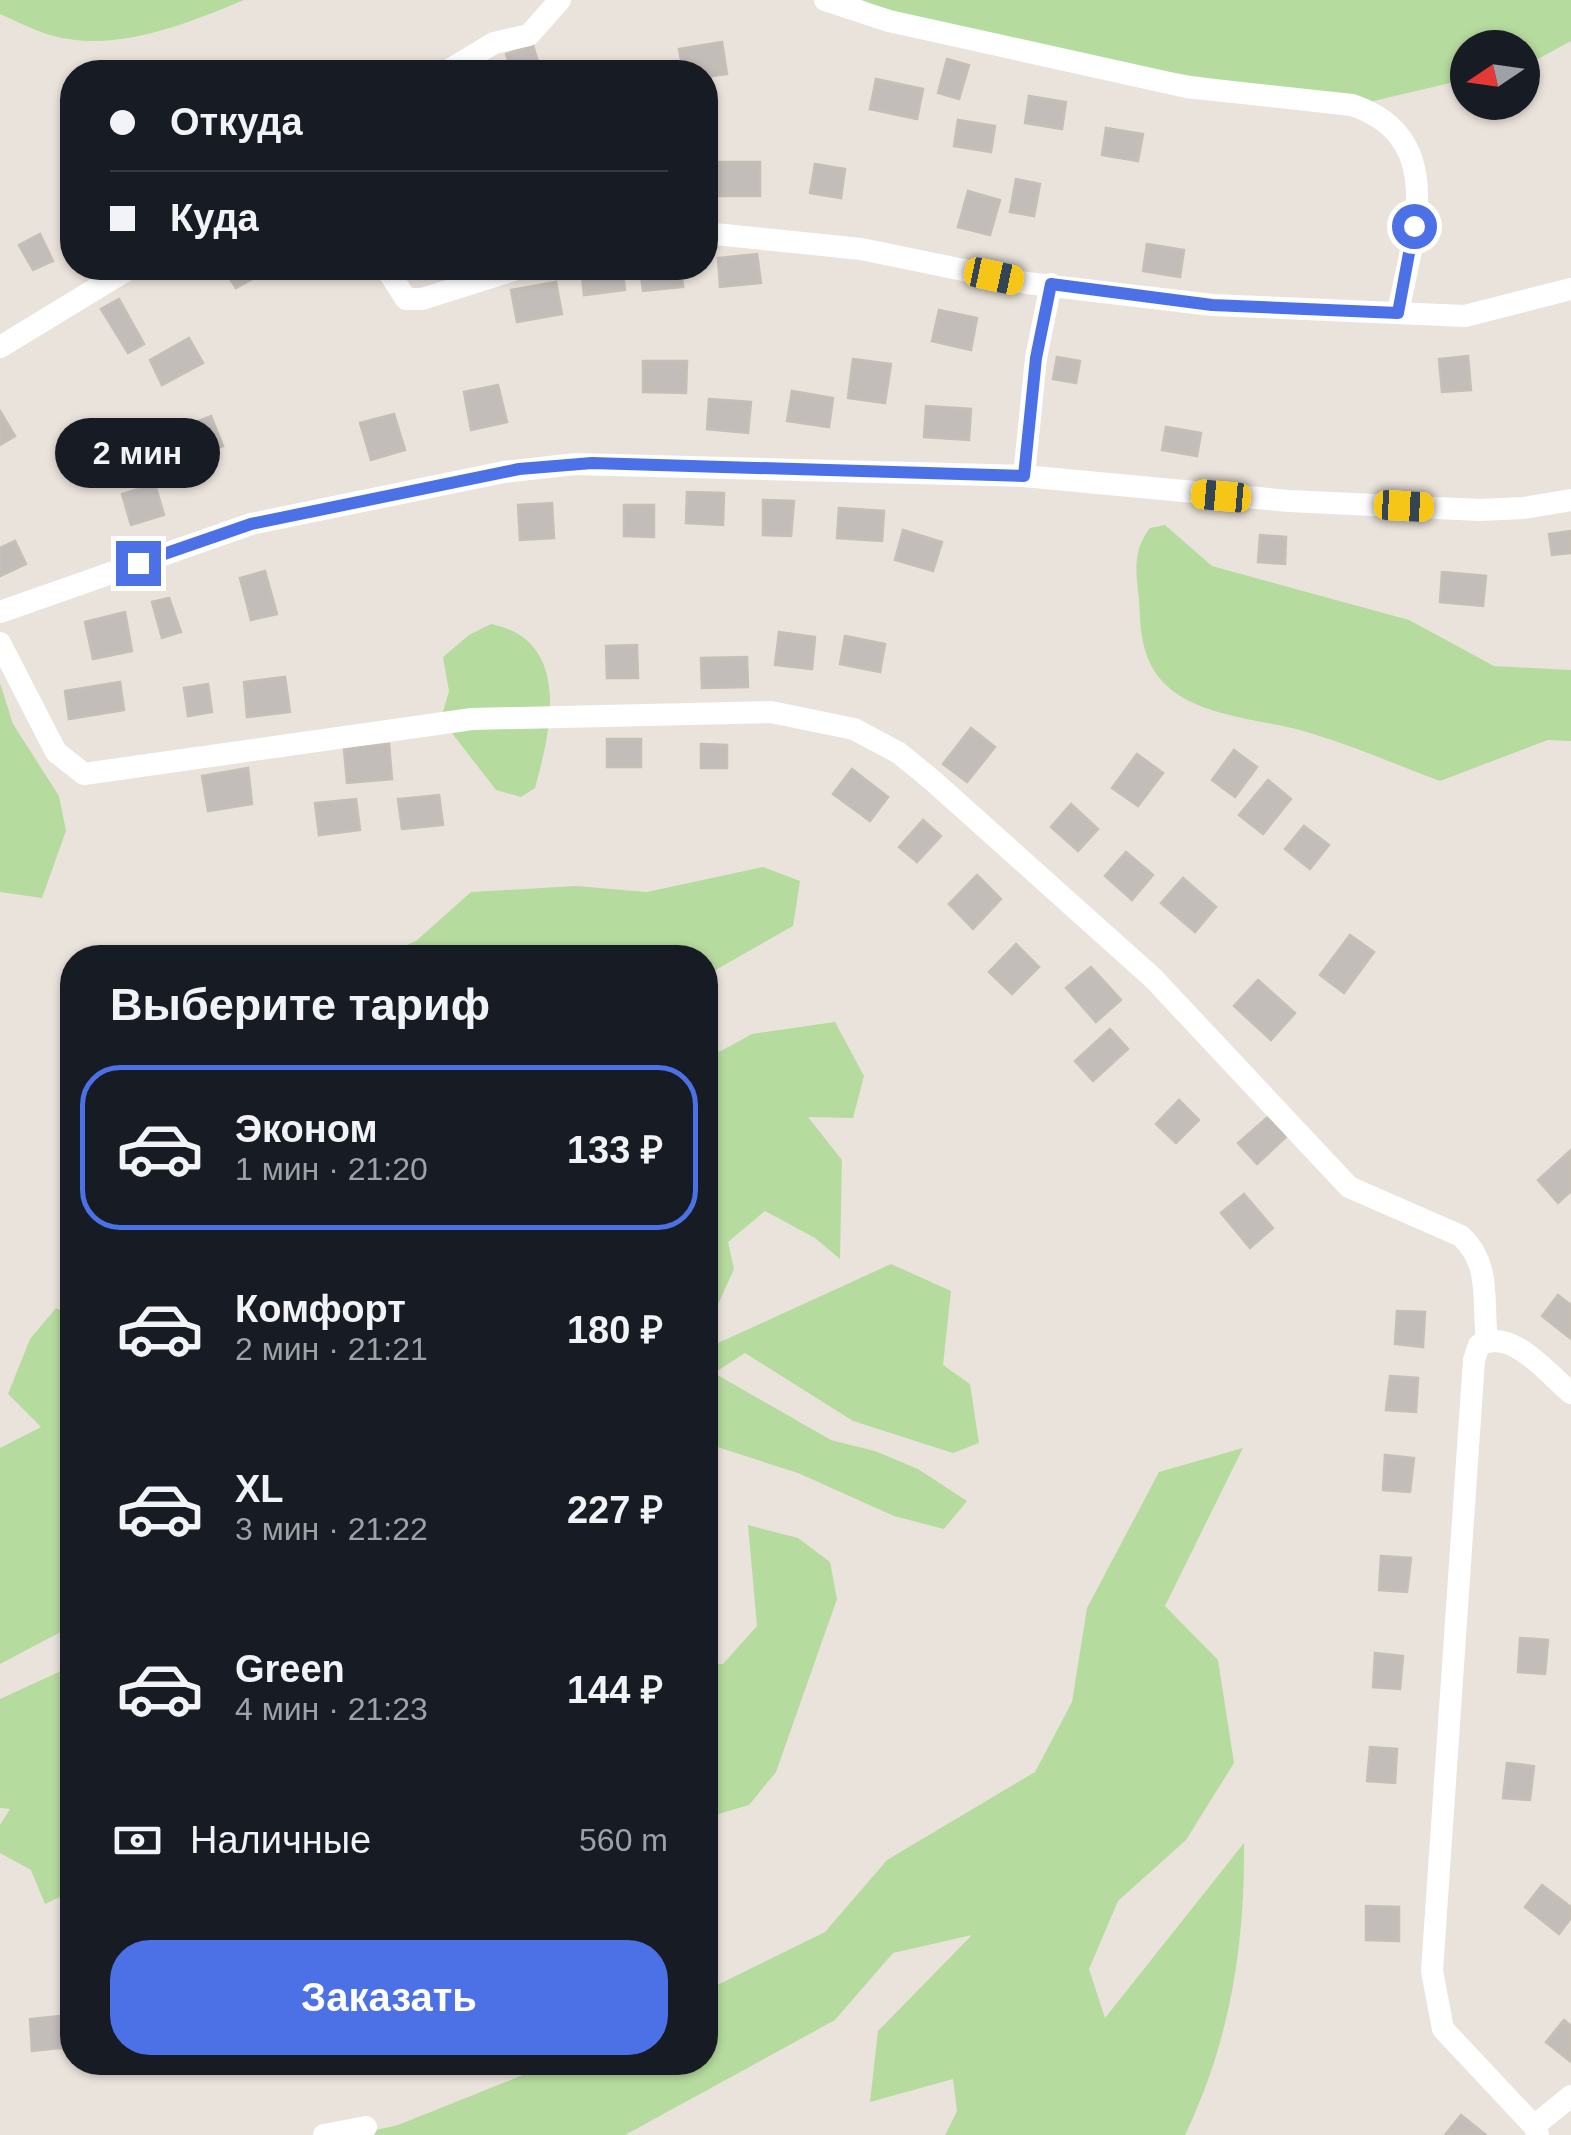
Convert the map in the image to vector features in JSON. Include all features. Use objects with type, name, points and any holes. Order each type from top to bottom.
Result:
[{"type":"street","points":[[466,60],[494,43],[529,35],[560,0]]},
{"type":"street","points":[[825,0],[889,20],[1187,87],[1352,105],[1375,113],[1407,149],[1420,188],[1398,313]]},
{"type":"street","points":[[718,234],[860,249],[1051,284],[1212,305],[1465,316],[1571,289]]},
{"type":"street","points":[[0,348],[110,280]]},
{"type":"street","points":[[394,280],[406,299],[422,300],[483,280]]},
{"type":"street","points":[[1024,476],[1036,358],[1051,284]]},
{"type":"street","points":[[0,612],[251,524],[519,469],[592,463],[1024,476],[1308,502],[1480,510],[1571,500]]},
{"type":"street","points":[[0,643],[62,760],[76,770],[94,775],[472,718],[771,712],[854,728],[899,753],[932,780],[1153,978],[1349,1187],[1461,1236],[1474,1248],[1484,1280],[1487,1340]]},
{"type":"street","points":[[1571,1393],[1514,1344],[1487,1340],[1479,1345],[1474,1360],[1432,1971],[1443,2029],[1536,2130],[1571,2096]]},
{"type":"street","points":[[324,2135],[366,2127]]},
{"type":"green space","points":[[0,0],[244,0],[149,34],[99,41],[74,40],[31,28],[0,14]]},
{"type":"green space","points":[[862,0],[1571,0],[1571,41],[1540,58],[1540,30],[1450,30],[1450,83],[1365,103],[1112,63],[920,25]]},
{"type":"green space","points":[[1165,525],[1212,566],[1409,620],[1494,666],[1571,670],[1571,741],[1548,740],[1440,781],[1326,738],[1189,701],[1169,688],[1154,670],[1142,635],[1138,554],[1150,528]]},
{"type":"green space","points":[[491,624],[517,633],[534,648],[545,667],[549,689],[547,739],[535,788],[521,797],[496,790],[441,719],[449,691],[443,657],[469,635]]},
{"type":"green space","points":[[0,683],[13,724],[59,796],[66,831],[42,898],[0,892]]},
{"type":"green space","points":[[763,867],[800,881],[793,926],[718,969],[718,945],[407,945],[471,892],[576,886],[647,892]]},
{"type":"green space","points":[[835,1022],[864,1076],[853,1118],[808,1117],[842,1160],[840,1259],[815,1238],[765,1211],[728,1242],[734,1269],[718,1304],[718,1050],[752,1034]]},
{"type":"green space","points":[[891,1264],[951,1291],[943,1365],[970,1384],[979,1443],[953,1453],[853,1421],[745,1353],[718,1370],[718,1343]]},
{"type":"green space","points":[[56,1308],[60,1310],[60,1632],[0,1664],[0,1448],[41,1427],[8,1394],[30,1339]]},
{"type":"green space","points":[[718,1375],[831,1440],[875,1451],[918,1469],[967,1501],[944,1529],[894,1516],[798,1473],[718,1447]]},
{"type":"green space","points":[[1243,1448],[1165,1606],[1218,1660],[1234,1763],[1186,1840],[1118,1901],[1089,1969],[1105,2018],[1244,1843],[1242,1919],[1232,1993],[1213,2064],[1185,2135],[945,2135],[957,2111],[953,2079],[870,2102],[878,2031],[972,1935],[893,1953],[835,2020],[625,2135],[354,2135],[398,2125],[523,2075],[718,2075],[718,1985],[825,1932],[887,1860],[1035,1772],[1072,1702],[1087,1608],[1159,1472]]},
{"type":"green space","points":[[748,1525],[798,1538],[830,1562],[837,1599],[776,1772],[749,1805],[718,1814],[718,1664],[723,1664],[757,1626]]},
{"type":"green space","points":[[60,1672],[60,1897],[45,1904],[31,1870],[0,1853],[0,1825],[10,1809],[0,1808],[0,1699]]},
{"type":"building","points":[[722,42],[727,74],[718,75],[718,60],[681,60],[679,49]]},
{"type":"building","points":[[533,45],[537,60],[508,60],[506,54]]},
{"type":"building","points":[[947,59],[969,65],[959,99],[938,93]]},
{"type":"building","points":[[876,79],[923,89],[917,119],[870,109]]},
{"type":"building","points":[[1029,96],[1066,102],[1062,129],[1025,123]]},
{"type":"building","points":[[958,120],[995,126],[991,152],[954,146]]},
{"type":"building","points":[[1106,128],[1143,134],[1138,161],[1102,155]]},
{"type":"building","points":[[718,162],[760,162],[760,196],[718,196]]},
{"type":"building","points":[[815,164],[845,169],[841,198],[810,193]]},
{"type":"building","points":[[1016,179],[1040,184],[1034,216],[1010,212]]},
{"type":"building","points":[[968,191],[1000,200],[990,235],[958,227]]},
{"type":"building","points":[[40,234],[53,261],[33,270],[19,245]]},
{"type":"building","points":[[1147,244],[1184,250],[1180,277],[1143,271]]},
{"type":"building","points":[[757,254],[761,283],[720,287],[718,258]]},
{"type":"building","points":[[231,280],[250,280],[236,288]]},
{"type":"building","points":[[582,280],[624,280],[625,290],[584,295]]},
{"type":"building","points":[[642,280],[682,280],[683,287],[643,291]]},
{"type":"building","points":[[556,282],[562,314],[517,322],[511,290]]},
{"type":"building","points":[[119,299],[144,344],[128,353],[101,309]]},
{"type":"building","points":[[939,310],[977,318],[971,350],[932,341]]},
{"type":"building","points":[[189,338],[203,363],[162,385],[150,360]]},
{"type":"building","points":[[1468,356],[1471,390],[1442,392],[1439,359]]},
{"type":"building","points":[[1057,357],[1080,361],[1076,383],[1053,379]]},
{"type":"building","points":[[853,359],[891,364],[885,403],[848,398]]},
{"type":"building","points":[[643,361],[687,361],[686,393],[643,392]]},
{"type":"building","points":[[498,385],[507,422],[471,430],[464,392]]},
{"type":"building","points":[[792,391],[833,398],[829,427],[787,421]]},
{"type":"building","points":[[709,399],[751,402],[748,433],[707,429]]},
{"type":"building","points":[[926,406],[971,409],[969,440],[924,437]]},
{"type":"building","points":[[0,411],[15,436],[0,445]]},
{"type":"building","points":[[394,414],[405,450],[371,460],[360,423]]},
{"type":"building","points":[[211,416],[223,446],[194,457],[183,427]]},
{"type":"building","points":[[1166,427],[1201,433],[1197,456],[1162,450]]},
{"type":"building","points":[[155,484],[164,515],[131,525],[122,494]]},
{"type":"building","points":[[687,492],[724,493],[723,525],[686,523]]},
{"type":"building","points":[[763,500],[794,501],[791,536],[763,535]]},
{"type":"building","points":[[552,503],[554,538],[520,540],[518,505]]},
{"type":"building","points":[[624,505],[654,505],[654,537],[624,536]]},
{"type":"building","points":[[839,508],[884,511],[882,541],[837,538]]},
{"type":"building","points":[[903,530],[942,542],[933,571],[895,560]]},
{"type":"building","points":[[1571,531],[1571,553],[1552,555],[1549,534]]},
{"type":"building","points":[[1260,535],[1286,537],[1285,564],[1258,562]]},
{"type":"building","points":[[15,541],[26,564],[0,576],[0,548]]},
{"type":"building","points":[[265,571],[277,614],[251,620],[240,578]]},
{"type":"building","points":[[1442,572],[1486,576],[1483,606],[1440,602]]},
{"type":"building","points":[[169,598],[181,632],[162,638],[152,602]]},
{"type":"building","points":[[125,612],[132,651],[93,659],[85,622]]},
{"type":"building","points":[[779,632],[815,637],[812,669],[775,665]]},
{"type":"building","points":[[845,636],[885,644],[880,672],[840,664]]},
{"type":"building","points":[[637,645],[638,678],[607,678],[606,646]]},
{"type":"building","points":[[747,657],[748,687],[702,688],[701,658]]},
{"type":"building","points":[[285,677],[290,712],[247,717],[244,682]]},
{"type":"building","points":[[120,682],[124,710],[69,719],[65,691]]},
{"type":"building","points":[[208,684],[212,712],[188,716],[184,688]]},
{"type":"building","points":[[971,728],[995,747],[967,782],[943,764]]},
{"type":"building","points":[[607,739],[641,739],[641,767],[607,767]]},
{"type":"building","points":[[389,744],[392,779],[347,783],[344,749]]},
{"type":"building","points":[[701,744],[727,745],[727,768],[701,768]]},
{"type":"building","points":[[1234,750],[1257,767],[1235,797],[1212,780]]},
{"type":"building","points":[[1137,754],[1163,773],[1138,806],[1112,788]]},
{"type":"building","points":[[248,768],[252,804],[208,811],[202,776]]},
{"type":"building","points":[[852,769],[888,797],[870,821],[833,794]]},
{"type":"building","points":[[1268,780],[1291,799],[1263,834],[1239,815]]},
{"type":"building","points":[[439,795],[443,825],[402,829],[398,799]]},
{"type":"building","points":[[356,799],[360,830],[319,835],[315,803]]},
{"type":"building","points":[[1071,804],[1098,829],[1078,851],[1051,827]]},
{"type":"building","points":[[923,820],[941,836],[917,862],[899,847]]},
{"type":"building","points":[[1304,826],[1329,845],[1310,869],[1285,849]]},
{"type":"building","points":[[1126,852],[1153,875],[1132,900],[1105,876]]},
{"type":"building","points":[[977,875],[1001,899],[973,929],[949,904]]},
{"type":"building","points":[[1183,878],[1216,907],[1195,932],[1161,903]]},
{"type":"building","points":[[1350,935],[1374,952],[1344,993],[1320,975]]},
{"type":"building","points":[[1016,944],[1039,967],[1012,994],[989,972]]},
{"type":"building","points":[[1091,967],[1121,1000],[1096,1022],[1066,988]]},
{"type":"building","points":[[1258,980],[1295,1013],[1271,1040],[1234,1006]]},
{"type":"building","points":[[1110,1029],[1128,1049],[1093,1081],[1075,1061]]},
{"type":"building","points":[[1179,1100],[1199,1120],[1176,1143],[1156,1124]]},
{"type":"building","points":[[1269,1116],[1287,1136],[1257,1164],[1238,1143]]},
{"type":"building","points":[[1571,1150],[1571,1191],[1558,1203],[1538,1180]]},
{"type":"building","points":[[1244,1194],[1273,1228],[1250,1248],[1221,1213]]},
{"type":"building","points":[[1558,1295],[1571,1305],[1571,1339],[1542,1316]]},
{"type":"building","points":[[1397,1311],[1425,1312],[1423,1347],[1395,1344]]},
{"type":"building","points":[[1390,1376],[1418,1378],[1416,1412],[1386,1410]]},
{"type":"building","points":[[1385,1455],[1414,1458],[1410,1492],[1383,1490]]},
{"type":"building","points":[[1381,1556],[1411,1558],[1407,1592],[1379,1590]]},
{"type":"building","points":[[1520,1638],[1548,1640],[1545,1674],[1518,1672]]},
{"type":"building","points":[[1375,1653],[1403,1656],[1400,1689],[1373,1687]]},
{"type":"building","points":[[1370,1747],[1397,1749],[1395,1783],[1367,1781]]},
{"type":"building","points":[[1507,1763],[1534,1766],[1530,1800],[1503,1798]]},
{"type":"building","points":[[1542,1885],[1571,1907],[1571,1918],[1559,1934],[1525,1907]]},
{"type":"building","points":[[1366,1906],[1399,1907],[1399,1941],[1366,1940]]},
{"type":"building","points":[[59,2016],[60,2048],[32,2051],[30,2019]]},
{"type":"building","points":[[1564,2020],[1571,2026],[1571,2062],[1546,2042]]},
{"type":"building","points":[[1461,2115],[1486,2135],[1445,2135]]},
{"type":"route","points":[[138,563],[251,524],[519,469],[592,463],[1024,476],[1036,358],[1051,284],[1212,305],[1398,313],[1414,226]]}]
